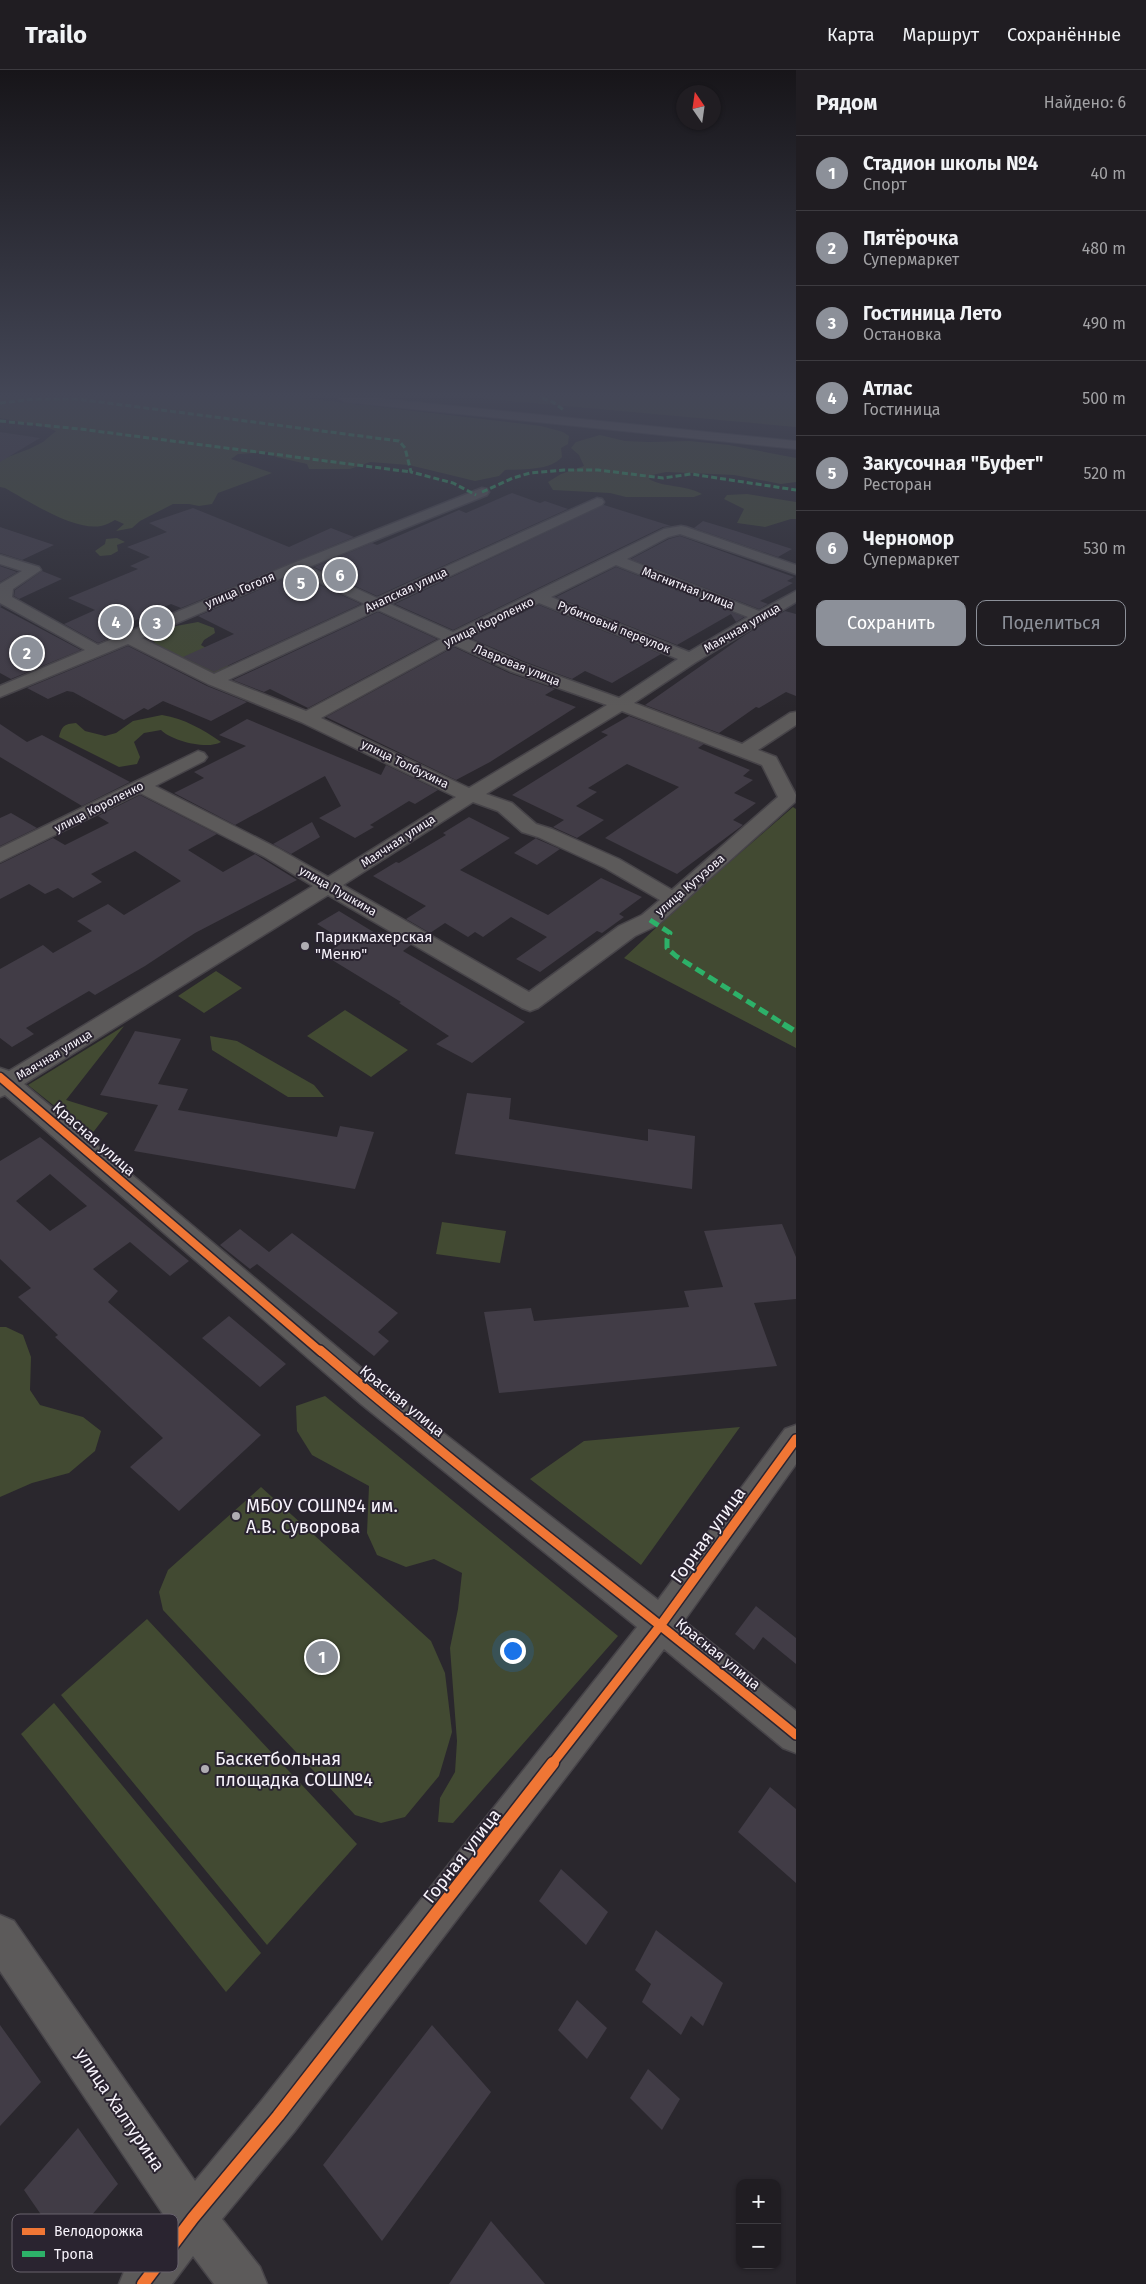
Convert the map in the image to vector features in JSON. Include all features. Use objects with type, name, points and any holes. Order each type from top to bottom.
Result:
[{"type":"street","name":"улица Гоголя","points":[[0,692],[296,567],[459,501]]},
{"type":"street","name":"Анапская улица","points":[[214,680],[597,502]]},
{"type":"street","name":"улица Короленко","points":[[307,718],[454,638],[673,530],[687,532],[796,570]]},
{"type":"street","points":[[0,559],[34,570],[6,586],[3,593],[5,599],[98,651]]},
{"type":"street","name":"Магнитная улица","points":[[615,560],[761,617]]},
{"type":"street","name":"Лавровая улица","points":[[296,567],[516,667],[744,750]]},
{"type":"street","name":"Маячная улица","points":[[2,1082],[329,885],[621,704],[690,658],[796,596]]},
{"type":"street","name":"Рубиновый переулок","points":[[538,597],[690,658]]},
{"type":"street","name":"улица Толбухина","points":[[130,638],[214,680],[307,718],[470,796],[488,800],[508,809],[518,821],[530,829],[545,833],[617,866],[647,882],[672,900]]},
{"type":"street","points":[[744,750],[796,717]]},
{"type":"street","name":"улица Кутузова","points":[[530,1003],[627,931],[650,920],[792,800],[769,761],[744,750]]},
{"type":"street","name":"улица Короленко","points":[[0,856],[198,757]]},
{"type":"street","name":"улица Пушкина","points":[[141,786],[272,853],[530,1003]]},
{"type":"street","name":"Красная улица","points":[[2,1082],[372,1395],[796,1735]]},
{"type":"street","name":"Горная улица","points":[[178,2238],[284,2108],[660,1626],[796,1439]]},
{"type":"street","name":"улица Халтурина","points":[[0,1935],[193,2218],[243,2284]]},
{"type":"street","name":"Горная улица","points":[[143,2284],[152,2272]]},
{"type":"green space","points":[[28,501],[213,501],[212,504],[199,506],[173,504],[140,521],[132,528],[116,531],[124,524],[115,520],[101,526],[78,524]]},
{"type":"green space","points":[[729,501],[796,502],[796,519],[765,527],[737,523],[744,509]]},
{"type":"green space","points":[[117,538],[125,542],[117,545],[118,551],[111,555],[100,556],[95,551],[105,544],[106,539]]},
{"type":"green space","points":[[198,622],[214,628],[215,633],[204,640],[201,645],[231,663],[220,672],[211,672],[170,654],[159,648],[153,640],[176,626]]},
{"type":"green space","points":[[162,715],[193,725],[221,742],[199,745],[173,738],[161,730],[144,733],[134,742],[140,757],[137,764],[119,767],[59,737],[64,726],[69,724],[76,723],[85,731],[105,736],[116,733],[133,721]]},
{"type":"green space","points":[[793,807],[796,809],[796,1048],[624,958],[678,907]]},
{"type":"green space","points":[[216,971],[242,988],[204,1013],[178,996]]},
{"type":"green space","points":[[345,1010],[408,1050],[371,1077],[307,1036]]},
{"type":"green space","points":[[124,1026],[66,1100],[108,1113],[91,1135],[28,1085]]},
{"type":"green space","points":[[210,1036],[237,1041],[314,1085],[324,1097],[288,1097],[212,1050]]},
{"type":"green space","points":[[442,1222],[506,1231],[500,1263],[436,1254]]},
{"type":"green space","points":[[0,1327],[6,1327],[23,1335],[31,1357],[30,1390],[40,1405],[83,1417],[101,1431],[95,1451],[69,1473],[32,1483],[0,1497]]},
{"type":"green space","points":[[325,1396],[618,1636],[453,1823],[438,1822],[440,1798],[455,1772],[457,1741],[450,1648],[458,1609],[462,1573],[434,1559],[406,1567],[377,1555],[367,1533],[369,1486],[312,1455],[297,1431],[296,1406]]},
{"type":"green space","points":[[740,1427],[641,1565],[530,1479],[584,1441]]},
{"type":"green space","points":[[261,1487],[431,1641],[445,1673],[452,1732],[439,1776],[405,1817],[381,1823],[355,1815],[163,1610],[159,1592],[168,1570]]},
{"type":"green space","name":"Баскетбольная площадка СОШ№4","points":[[147,1619],[357,1844],[267,1945],[61,1695]]},
{"type":"green space","points":[[54,1703],[261,1953],[226,1992],[21,1734]]},
{"type":"building","points":[[493,501],[535,501],[540,503],[546,501],[568,509],[377,596],[314,567],[372,543],[377,545],[459,510],[466,513]]},
{"type":"building","points":[[604,505],[671,526],[663,527],[453,630],[395,604]]},
{"type":"building","points":[[193,508],[289,547],[331,528],[354,537],[181,608],[171,604],[108,633],[115,636],[98,643],[64,624],[95,610],[68,598],[138,569],[130,566],[150,557],[127,547],[167,532],[149,523]]},
{"type":"building","points":[[703,521],[792,549],[778,557],[694,528]]},
{"type":"building","points":[[0,527],[54,545],[22,560],[0,553]]},
{"type":"building","points":[[680,536],[794,577],[787,581],[793,583],[760,601],[768,604],[759,609],[631,559],[669,539]]},
{"type":"building","points":[[0,566],[17,572],[0,582]]},
{"type":"building","points":[[616,567],[744,617],[736,622],[731,614],[677,645],[556,597]]},
{"type":"building","points":[[42,571],[62,579],[19,599],[14,596],[15,590]]},
{"type":"building","points":[[296,574],[361,604],[214,672],[183,657],[234,634],[198,616]]},
{"type":"building","points":[[539,605],[661,654],[612,683],[585,671],[572,679],[523,661],[470,638]]},
{"type":"building","points":[[0,607],[81,650],[11,679],[0,673]]},
{"type":"building","points":[[785,611],[796,614],[796,696],[786,692],[759,708],[756,707],[719,733],[645,705],[745,635]]},
{"type":"building","points":[[378,612],[437,639],[308,708],[270,689],[264,692],[233,680]]},
{"type":"building","points":[[128,646],[207,686],[247,702],[211,721],[163,701],[148,710],[144,708],[124,720],[73,692],[67,691],[48,699],[27,688]]},
{"type":"building","points":[[454,647],[509,673],[555,689],[545,695],[576,707],[490,762],[456,780],[326,717]]},
{"type":"building","points":[[629,716],[704,744],[698,748],[750,770],[743,776],[753,780],[734,793],[756,803],[733,820],[743,825],[677,874],[605,838],[679,787],[627,764],[588,788],[597,792],[576,806],[604,820],[577,838],[553,827],[564,820],[512,795],[608,735],[601,732]]},
{"type":"building","points":[[247,719],[381,775],[386,765],[438,790],[415,804],[409,801],[370,825],[374,827],[355,838],[319,818],[341,806],[325,776],[235,825],[174,793],[204,778],[194,772],[246,746],[219,735]]},
{"type":"building","points":[[0,724],[27,742],[42,735],[130,782],[82,806],[0,757]]},
{"type":"building","points":[[140,795],[217,834],[188,850],[223,872],[255,854],[297,880],[195,933],[145,966],[95,995],[89,991],[26,1028],[34,1034],[12,1047],[0,1038],[0,969],[43,945],[53,953],[92,931],[77,921],[108,904],[124,915],[181,881],[135,851],[91,874],[102,882],[73,898],[58,888],[45,894],[29,884],[0,899],[0,864],[53,838],[65,845],[109,823],[98,816]]},
{"type":"building","points":[[11,813],[37,828],[0,846],[0,818]]},
{"type":"building","points":[[469,817],[510,838],[460,870],[548,915],[601,878],[642,897],[619,914],[624,917],[602,933],[597,931],[540,972],[516,959],[547,937],[511,917],[483,937],[475,932],[468,937],[445,923],[430,933],[406,919],[426,906],[373,876],[446,835],[443,833]]},
{"type":"building","points":[[312,822],[320,837],[291,854],[273,844]]},
{"type":"building","points":[[536,838],[560,849],[537,865],[514,853]]},
{"type":"building","points":[[339,911],[380,936],[387,932],[411,945],[403,951],[525,1022],[472,1063],[436,1044],[449,1036],[399,1003],[401,1002],[324,955],[345,941],[317,924]]},
{"type":"building","points":[[135,1031],[181,1039],[158,1084],[188,1089],[178,1110],[337,1137],[340,1126],[374,1132],[355,1189],[134,1151],[158,1105],[100,1095]]},
{"type":"building","points":[[467,1093],[511,1098],[509,1119],[648,1141],[648,1129],[695,1136],[692,1189],[455,1154]]},
{"type":"building","points":[[40,1137],[189,1261],[170,1276],[130,1242],[93,1269],[118,1291],[108,1302],[261,1435],[179,1511],[130,1467],[163,1438],[55,1337],[58,1335],[18,1297],[31,1288],[0,1259],[0,1161]],"holes":[[[50,1174],[87,1206],[50,1231],[16,1201]]]},
{"type":"building","points":[[782,1224],[796,1257],[796,1299],[754,1303],[777,1366],[499,1393],[484,1312],[531,1308],[534,1321],[689,1307],[684,1291],[723,1287],[704,1231]]},
{"type":"building","points":[[240,1229],[269,1252],[292,1233],[398,1313],[378,1332],[389,1341],[374,1356],[257,1264],[250,1269],[220,1245]]},
{"type":"building","points":[[229,1316],[286,1364],[260,1387],[202,1338]]},
{"type":"building","points":[[756,1606],[796,1638],[796,1664],[763,1637],[754,1650],[735,1634]]},
{"type":"building","points":[[770,1787],[796,1809],[796,1883],[738,1832]]},
{"type":"building","points":[[561,1869],[608,1912],[586,1945],[539,1901]]},
{"type":"building","points":[[656,1930],[723,1983],[703,2026],[691,2016],[681,2035],[642,2002],[651,1984],[635,1970]]},
{"type":"building","points":[[577,2000],[607,2028],[587,2059],[558,2030]]},
{"type":"building","points":[[0,2025],[41,2082],[0,2126]]},
{"type":"building","points":[[432,2025],[491,2092],[382,2241],[323,2165]]},
{"type":"building","points":[[648,2069],[680,2099],[662,2130],[630,2098]]},
{"type":"building","points":[[78,2128],[118,2184],[93,2214],[41,2214],[24,2190]]},
{"type":"building","points":[[491,2221],[545,2284],[449,2284]]},
{"type":"marked path","points":[[650,920],[670,933],[667,939],[667,948],[676,956],[796,1032]]},
{"type":"cycle path","points":[[0,1077],[372,1395],[678,1638],[796,1735]]},
{"type":"cycle path","points":[[178,2238],[278,2116],[660,1626],[796,1439]]},
{"type":"cycle path","points":[[143,2284],[152,2272]]},
{"type":"place","name":"Черномор","points":[[340,575]]},
{"type":"place","name":"Закусочная \"Буфет\"","points":[[301,583]]},
{"type":"place","name":"Атлас","points":[[116,622]]},
{"type":"place","name":"Гостиница Лето","points":[[157,623]]},
{"type":"place","name":"Пятёрочка","points":[[27,653]]},
{"type":"place","name":"Парикмахерская \"Меню\"","points":[[305,946]]},
{"type":"place","name":"МБОУ СОШ№4 им. А.В. Суворова","points":[[236,1516]]},
{"type":"place","name":"Стадион школы №4","points":[[322,1657]]},
{"type":"place","name":"Баскетбольная площадка СОШ№4","points":[[205,1769]]}]
